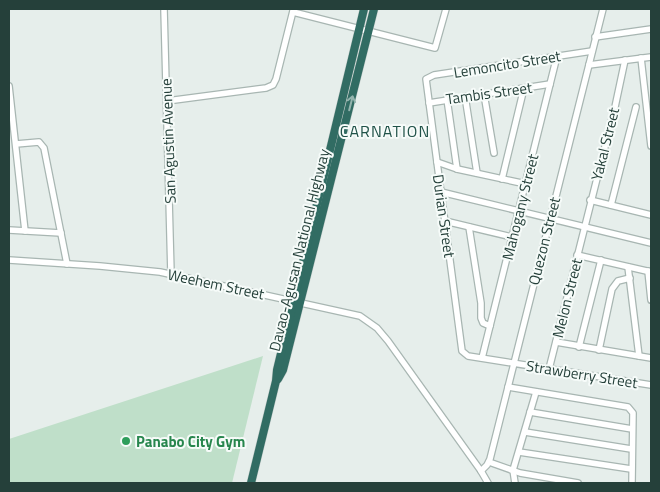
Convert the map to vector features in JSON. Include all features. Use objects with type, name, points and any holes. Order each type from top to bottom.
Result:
[{"type":"highway","name":"Davao-Agusan National Highway","points":[[296,302],[364,9]]},
{"type":"highway","name":"Davao-Agusan National Highway","points":[[250,483],[276,381],[277,370],[356,82],[369,31],[372,9]]},
{"type":"highway","points":[[346,80],[356,82]]},
{"type":"street","name":"San Agustin Avenue","points":[[164,9],[171,274]]},
{"type":"street","points":[[167,101],[266,88],[273,85],[293,10],[435,48],[446,9]]},
{"type":"street","name":"Quezon Street","points":[[481,471],[489,462],[602,9]]},
{"type":"street","points":[[595,37],[651,29]]},
{"type":"street","name":"Lemoncito Street","points":[[426,82],[429,77],[434,75],[592,51]]},
{"type":"street","name":"Mahogany Street","points":[[482,358],[520,211],[556,56]]},
{"type":"street","points":[[589,65],[651,57]]},
{"type":"street","points":[[641,58],[651,146]]},
{"type":"street","name":"Yakal Street","points":[[584,227],[615,107],[624,60]]},
{"type":"street","name":"Durian Street","points":[[426,82],[462,351]]},
{"type":"street","name":"Tambis Street","points":[[429,103],[550,84]]},
{"type":"street","points":[[9,86],[11,128],[16,144],[26,231]]},
{"type":"street","points":[[502,179],[524,88]]},
{"type":"street","points":[[484,94],[494,153]]},
{"type":"street","points":[[465,96],[477,173]]},
{"type":"street","points":[[448,99],[457,169]]},
{"type":"street","points":[[611,205],[636,107]]},
{"type":"street","points":[[16,144],[39,142],[44,148],[67,264]]},
{"type":"street","points":[[437,162],[457,169],[526,184]]},
{"type":"street","points":[[441,192],[651,243]]},
{"type":"street","points":[[590,200],[651,215]]},
{"type":"street","points":[[446,221],[512,238]]},
{"type":"street","points":[[470,227],[481,303],[481,318],[483,323],[490,326]]},
{"type":"street","name":"Melon Street","points":[[549,369],[584,227]]},
{"type":"street","points":[[9,230],[61,233]]},
{"type":"street","points":[[577,255],[649,271],[651,300]]},
{"type":"street","name":"Weehem Street","points":[[9,260],[148,270],[352,313],[367,320],[377,328],[488,483]]},
{"type":"street","points":[[579,347],[601,260]]},
{"type":"street","points":[[628,267],[639,356]]},
{"type":"street","points":[[598,350],[612,290],[618,281],[630,278]]},
{"type":"street","points":[[556,342],[651,358]]},
{"type":"street","name":"Strawberry Street","points":[[462,351],[468,356],[651,385]]},
{"type":"street","points":[[508,387],[628,407],[633,413],[632,483]]},
{"type":"street","points":[[515,483],[513,470],[536,392]]},
{"type":"street","points":[[530,412],[632,428]]},
{"type":"street","points":[[525,432],[631,449]]},
{"type":"street","points":[[519,452],[631,469]]},
{"type":"street","points":[[489,462],[528,475],[578,483]]},
{"type":"green space","points":[[263,356],[232,483],[9,483],[9,439]]},
{"type":"place","name":"Panabo City Gym","points":[[126,441]]},
{"type":"district","name":"CARNATION","points":[[385,131]]}]
